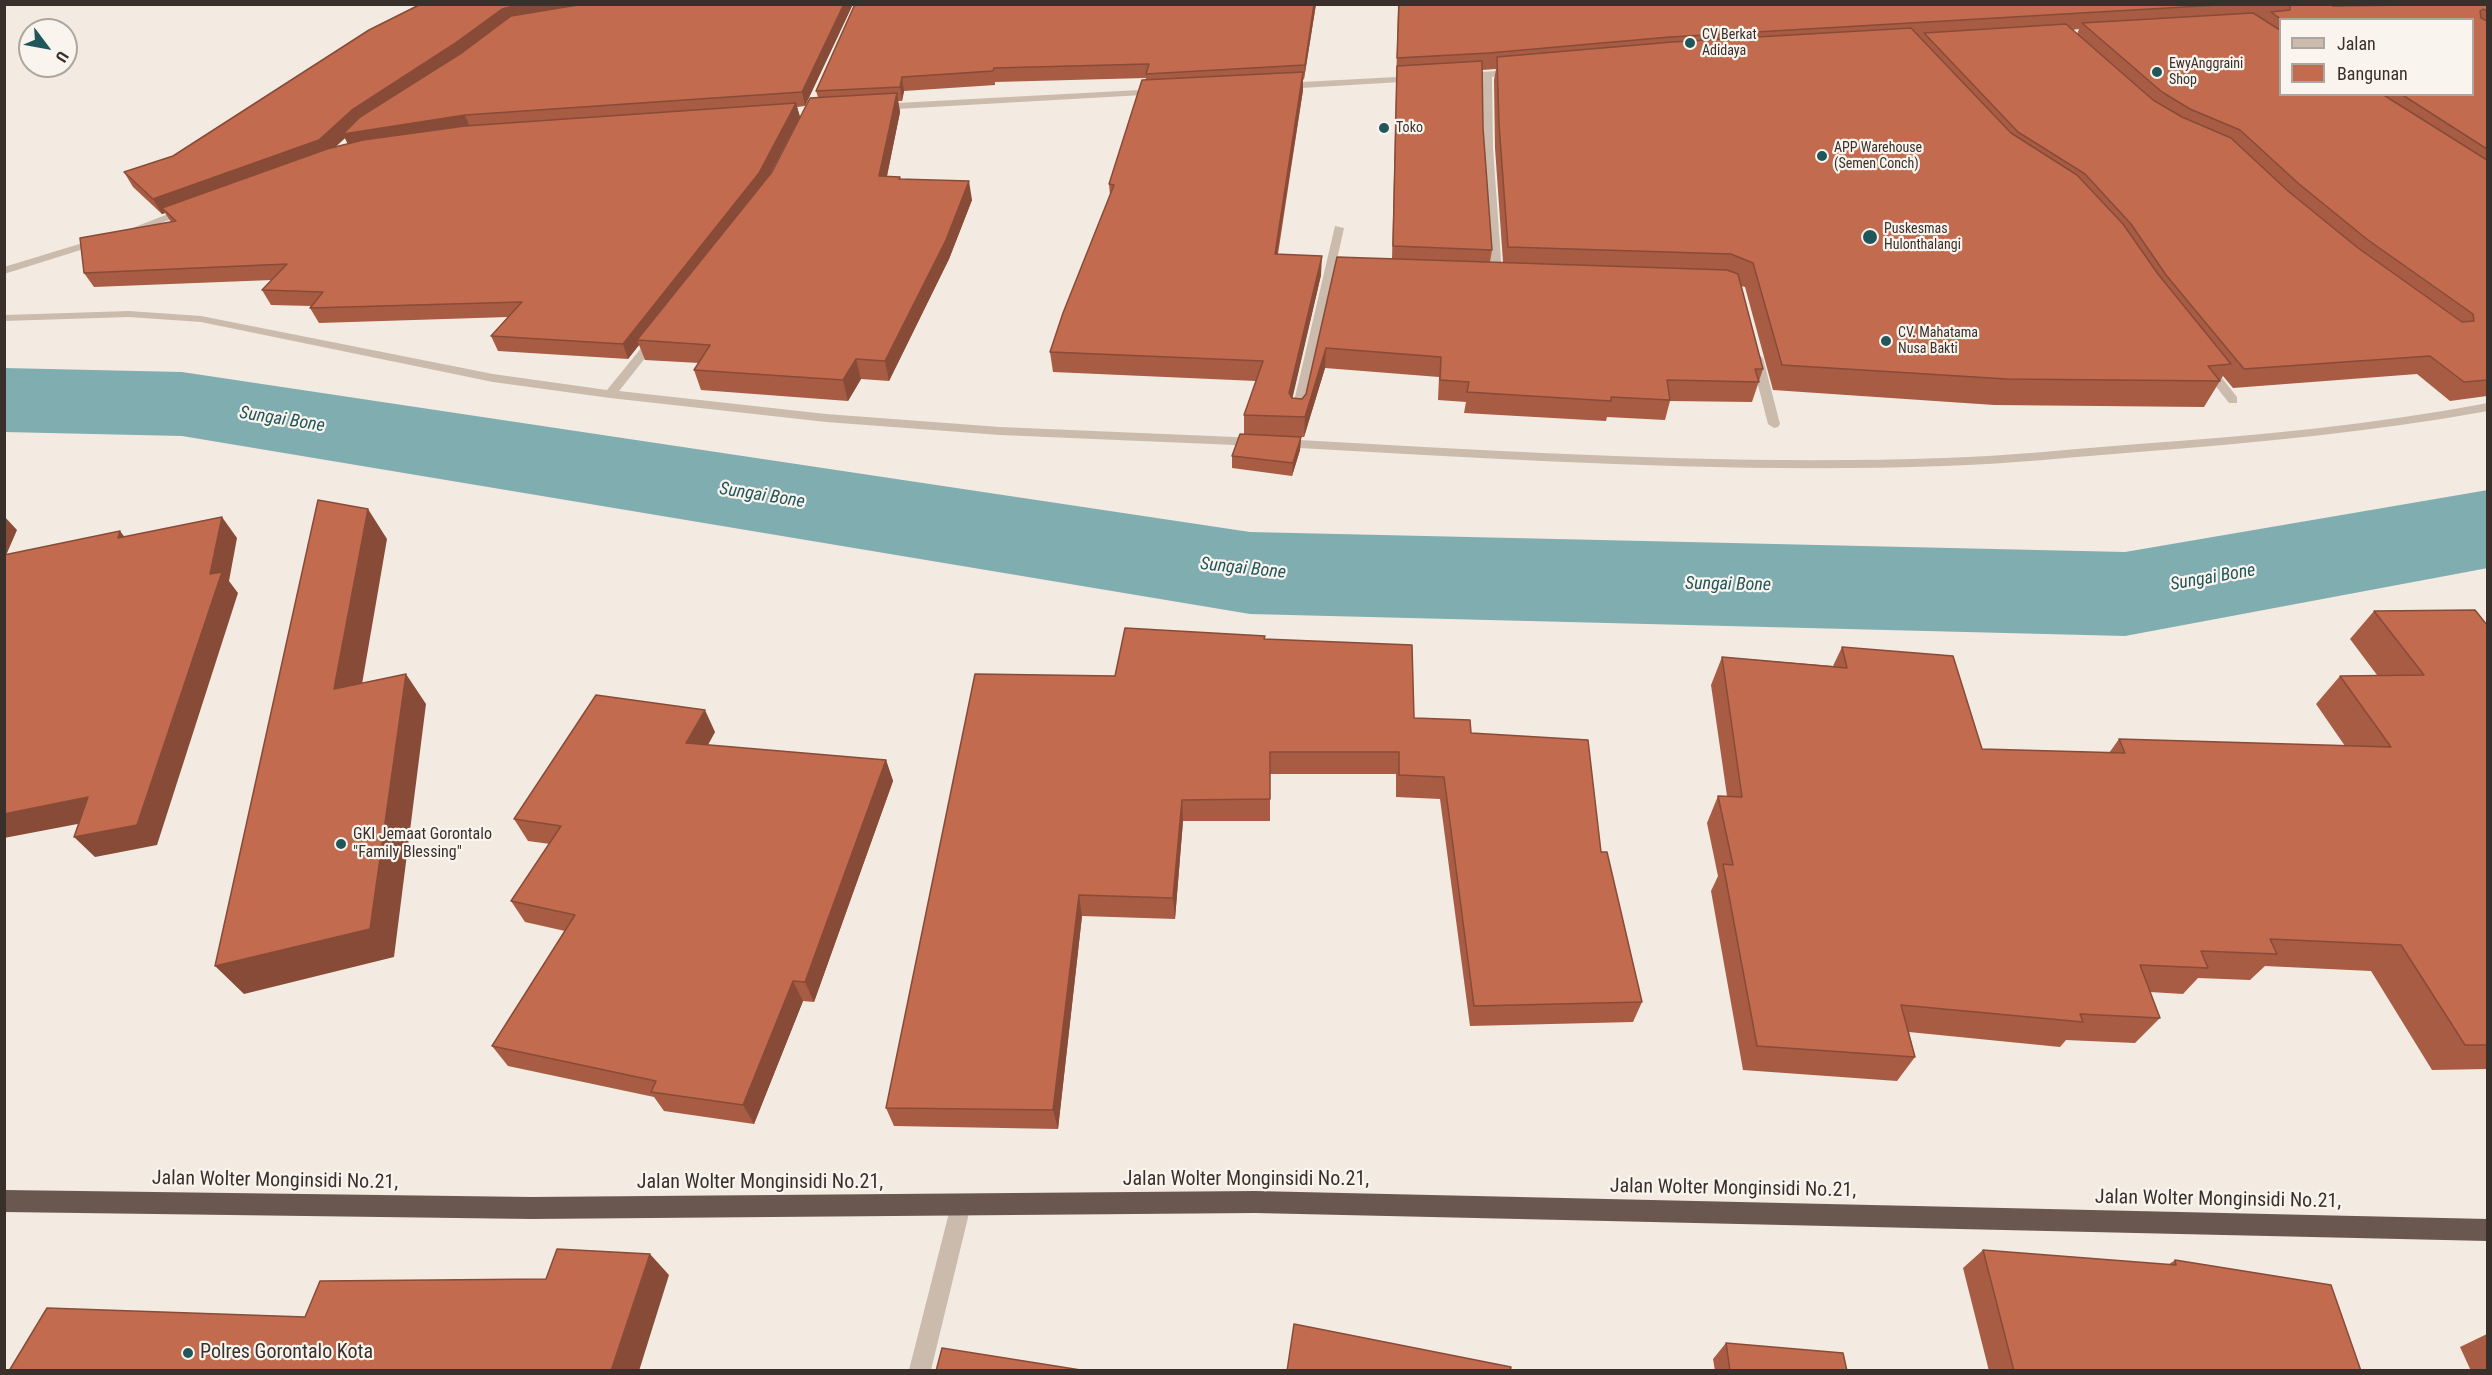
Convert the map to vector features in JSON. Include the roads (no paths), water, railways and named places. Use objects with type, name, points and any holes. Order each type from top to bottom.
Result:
[{"type":"highway","name":"Jalan Wolter Monginsidi No.21,","points":[[4,1201],[531,1208],[1255,1202],[2487,1230]]},
{"type":"street","points":[[1451,77],[1521,72]]},
{"type":"street","points":[[1487,75],[1488,148],[1497,277]]},
{"type":"street","points":[[1274,86],[1428,78]]},
{"type":"street","points":[[870,108],[1167,92]]},
{"type":"street","points":[[4,271],[122,234],[199,205]]},
{"type":"street","points":[[1297,414],[1334,271],[1339,228]]},
{"type":"street","points":[[4,318],[129,314],[201,319],[493,378],[610,394],[826,418],[1000,431],[1342,446],[1548,458],[1721,463],[1944,462],[2248,440],[2429,418],[2487,407]]},
{"type":"street","points":[[610,394],[661,329]]},
{"type":"street","points":[[1754,346],[1774,424]]},
{"type":"street","points":[[2199,357],[2234,400]]},
{"type":"street","points":[[921,1371],[961,1205]]},
{"type":"waterway","name":"Sungai Bone","points":[[4,400],[182,404],[1250,573],[2125,594],[2488,529]]},
{"type":"place","name":"CV Berkat Adidaya","points":[[1690,43]]},
{"type":"place","name":"EwyAnggraini Shop","points":[[2157,72]]},
{"type":"place","name":"Toko","points":[[1384,128]]},
{"type":"place","name":"APP Warehouse (Semen Conch)","points":[[1822,156]]},
{"type":"place","name":"Puskesmas Hulonthalangi","points":[[1870,237]]},
{"type":"place","name":"CV. Mahatama Nusa Bakti","points":[[1886,341]]},
{"type":"place","name":"GKI Jemaat Gorontalo \"Family Blessing\"","points":[[341,844]]},
{"type":"place","name":"Polres Gorontalo Kota","points":[[188,1353]]}]
